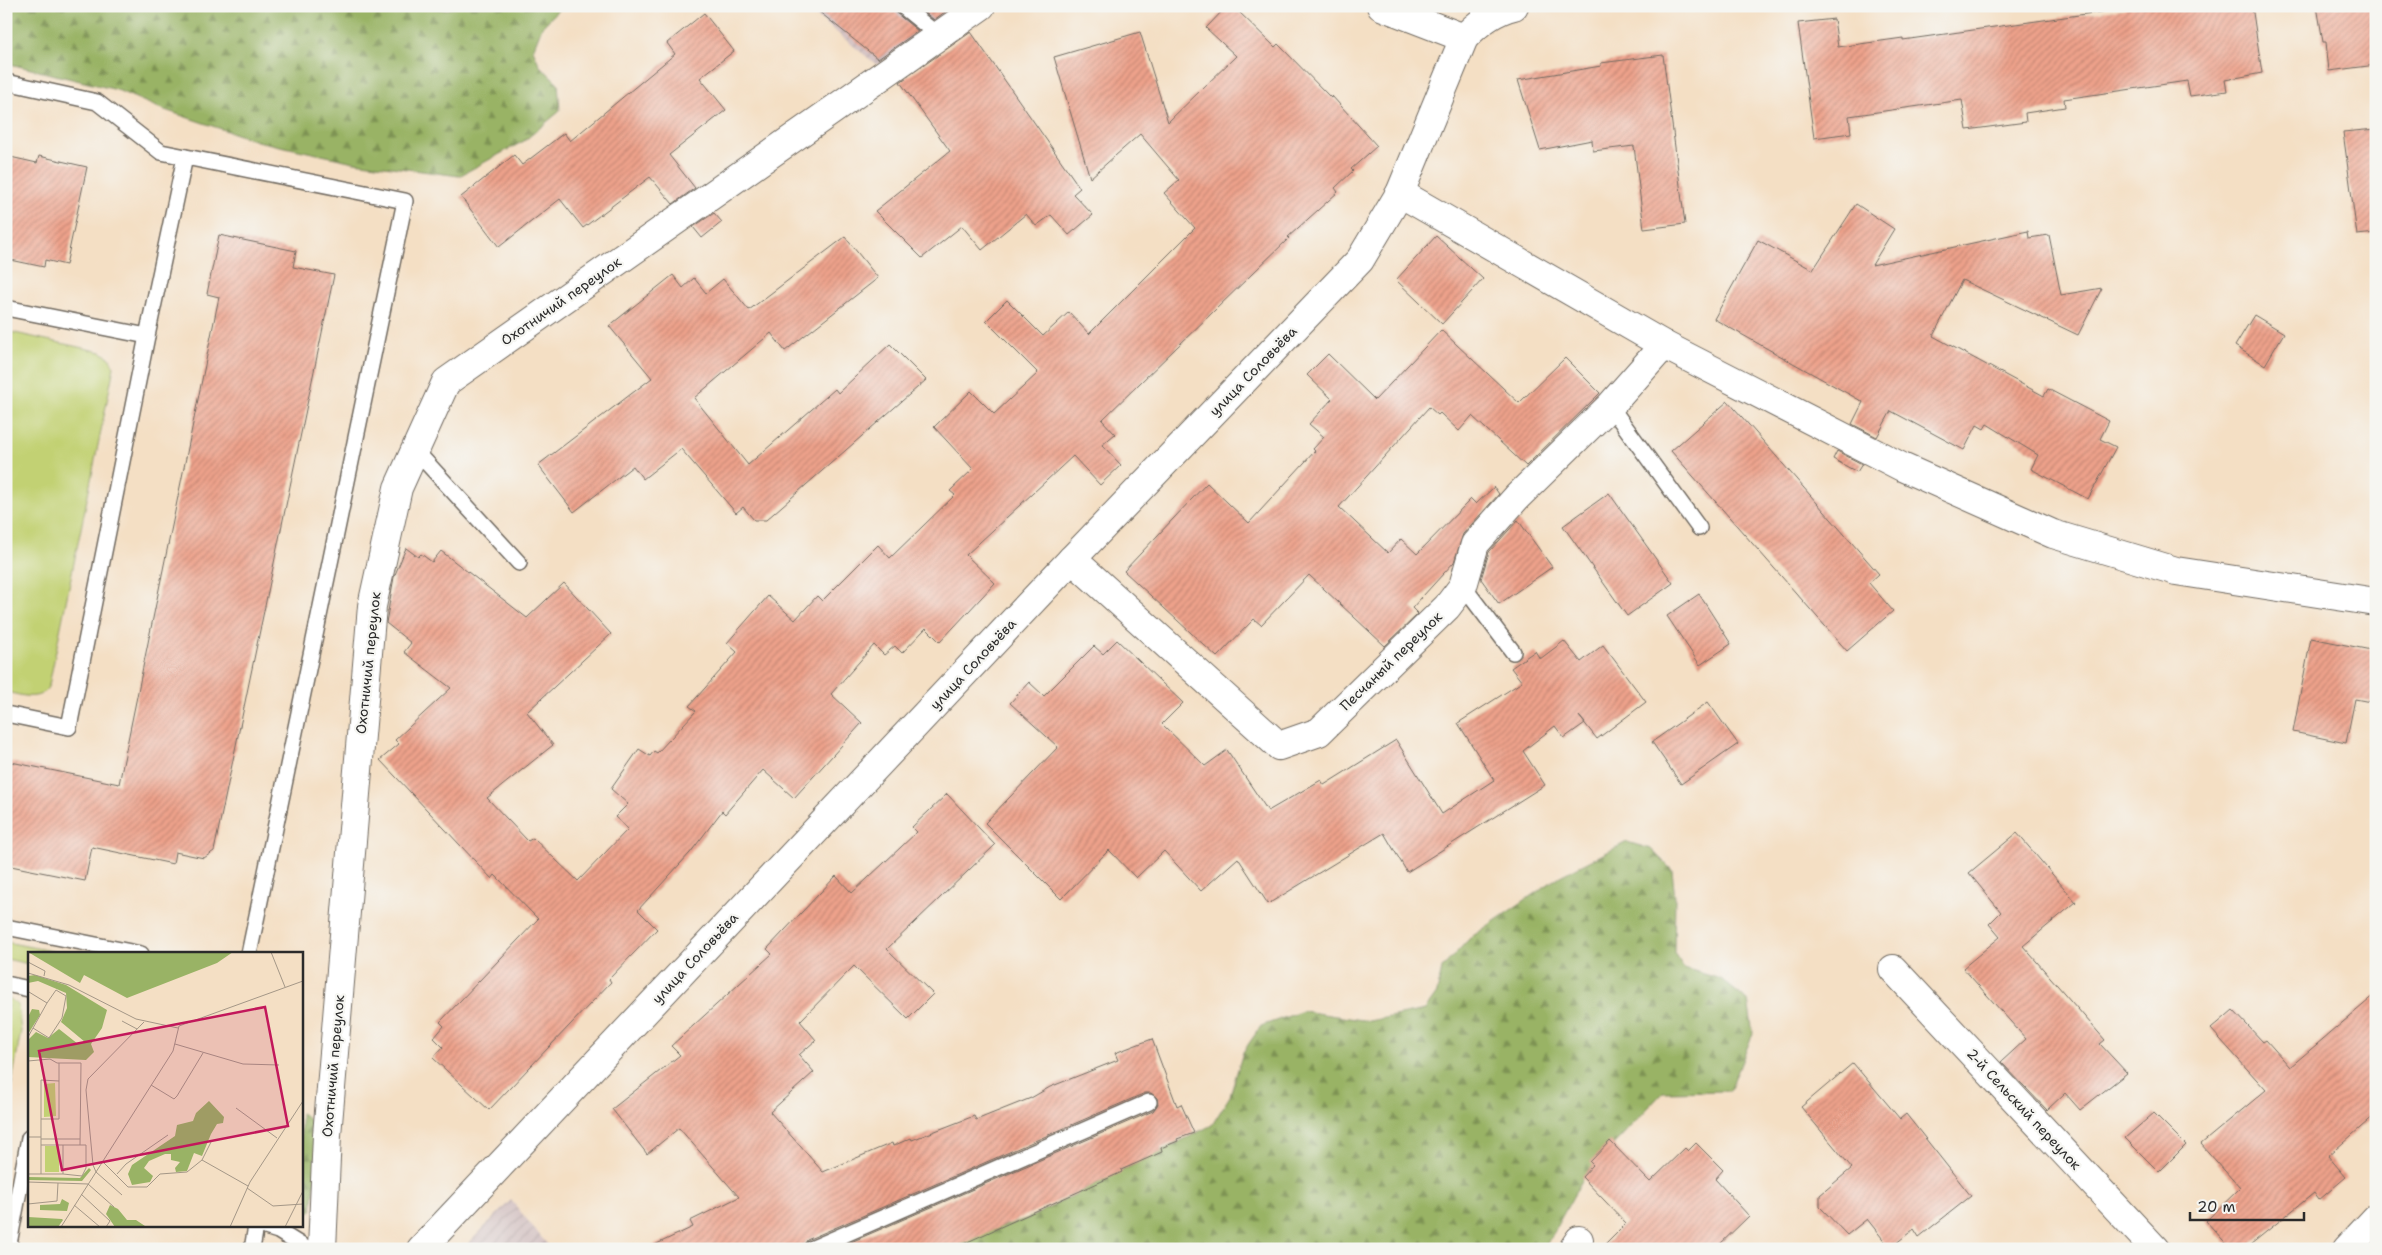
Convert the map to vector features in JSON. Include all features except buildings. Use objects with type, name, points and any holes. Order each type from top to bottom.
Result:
[{"type":"street","name":"Охотничий переулок","points":[[322,1249],[327,1135],[372,606],[398,488],[446,382],[981,6]]},
{"type":"street","points":[[1381,6],[1464,38]]},
{"type":"street","name":"улица Соловьёва","points":[[426,1247],[1072,559],[1360,260],[1400,193],[1464,38],[1478,23],[1504,9],[1514,6]]},
{"type":"street","points":[[1400,193],[1664,345],[1902,467],[2053,534],[2176,571],[2376,602]]},
{"type":"street","name":"Песчаный переулок","points":[[1072,559],[1279,746],[1319,732],[1447,607],[1462,586],[1475,544],[1517,497],[1610,406],[1664,345]]},
{"type":"street","name":"2-й Сельский переулок","points":[[1893,969],[2155,1249]]},
{"type":"street","points":[[2347,1249],[2376,1218]]},
{"type":"lane","points":[[902,6],[939,36]]},
{"type":"lane","points":[[6,82],[96,102],[161,152],[405,201],[249,952]]},
{"type":"lane","points":[[6,714],[69,727],[185,156]]},
{"type":"lane","points":[[6,308],[147,336]]},
{"type":"lane","points":[[1610,406],[1699,528]]},
{"type":"lane","points":[[415,450],[519,563]]},
{"type":"lane","points":[[1462,586],[1513,652]]},
{"type":"lane","points":[[6,927],[131,952]]},
{"type":"lane","points":[[6,984],[28,989]]},
{"type":"lane","points":[[811,1249],[1149,1102]]},
{"type":"lane","points":[[8,1249],[28,1143]]},
{"type":"lane","points":[[252,1249],[256,1228]]},
{"type":"lane","points":[[268,1228],[278,1231],[307,1249]]},
{"type":"shaded area","points":[[804,6],[957,6],[877,65]]},
{"type":"shaded area","points":[[511,1200],[551,1249],[463,1249]]},
{"type":"green space","points":[[6,6],[428,6],[444,10],[460,6],[562,6],[542,27],[533,50],[540,66],[558,83],[560,111],[524,141],[459,176],[354,162],[257,141],[159,108],[117,90],[6,63]]},
{"type":"green space","points":[[6,331],[101,352],[109,357],[114,367],[49,685],[45,691],[36,696],[24,696],[6,692]]},
{"type":"green space","points":[[1627,842],[1651,849],[1672,870],[1675,898],[1674,953],[1684,968],[1721,979],[1748,1001],[1753,1033],[1730,1091],[1663,1092],[1585,1175],[1544,1249],[932,1249],[1029,1218],[1212,1125],[1230,1096],[1243,1052],[1261,1026],[1303,1011],[1369,1021],[1425,1010],[1437,993],[1442,968],[1470,938],[1560,876]]},
{"type":"green space","points":[[6,942],[56,952],[28,952],[28,964],[6,959]]},
{"type":"green space","points":[[6,996],[18,1005],[21,1031],[6,1116]]},
{"type":"green space","points":[[302,1114],[309,1120],[314,1130],[317,1157],[312,1210],[302,1216]]}]
